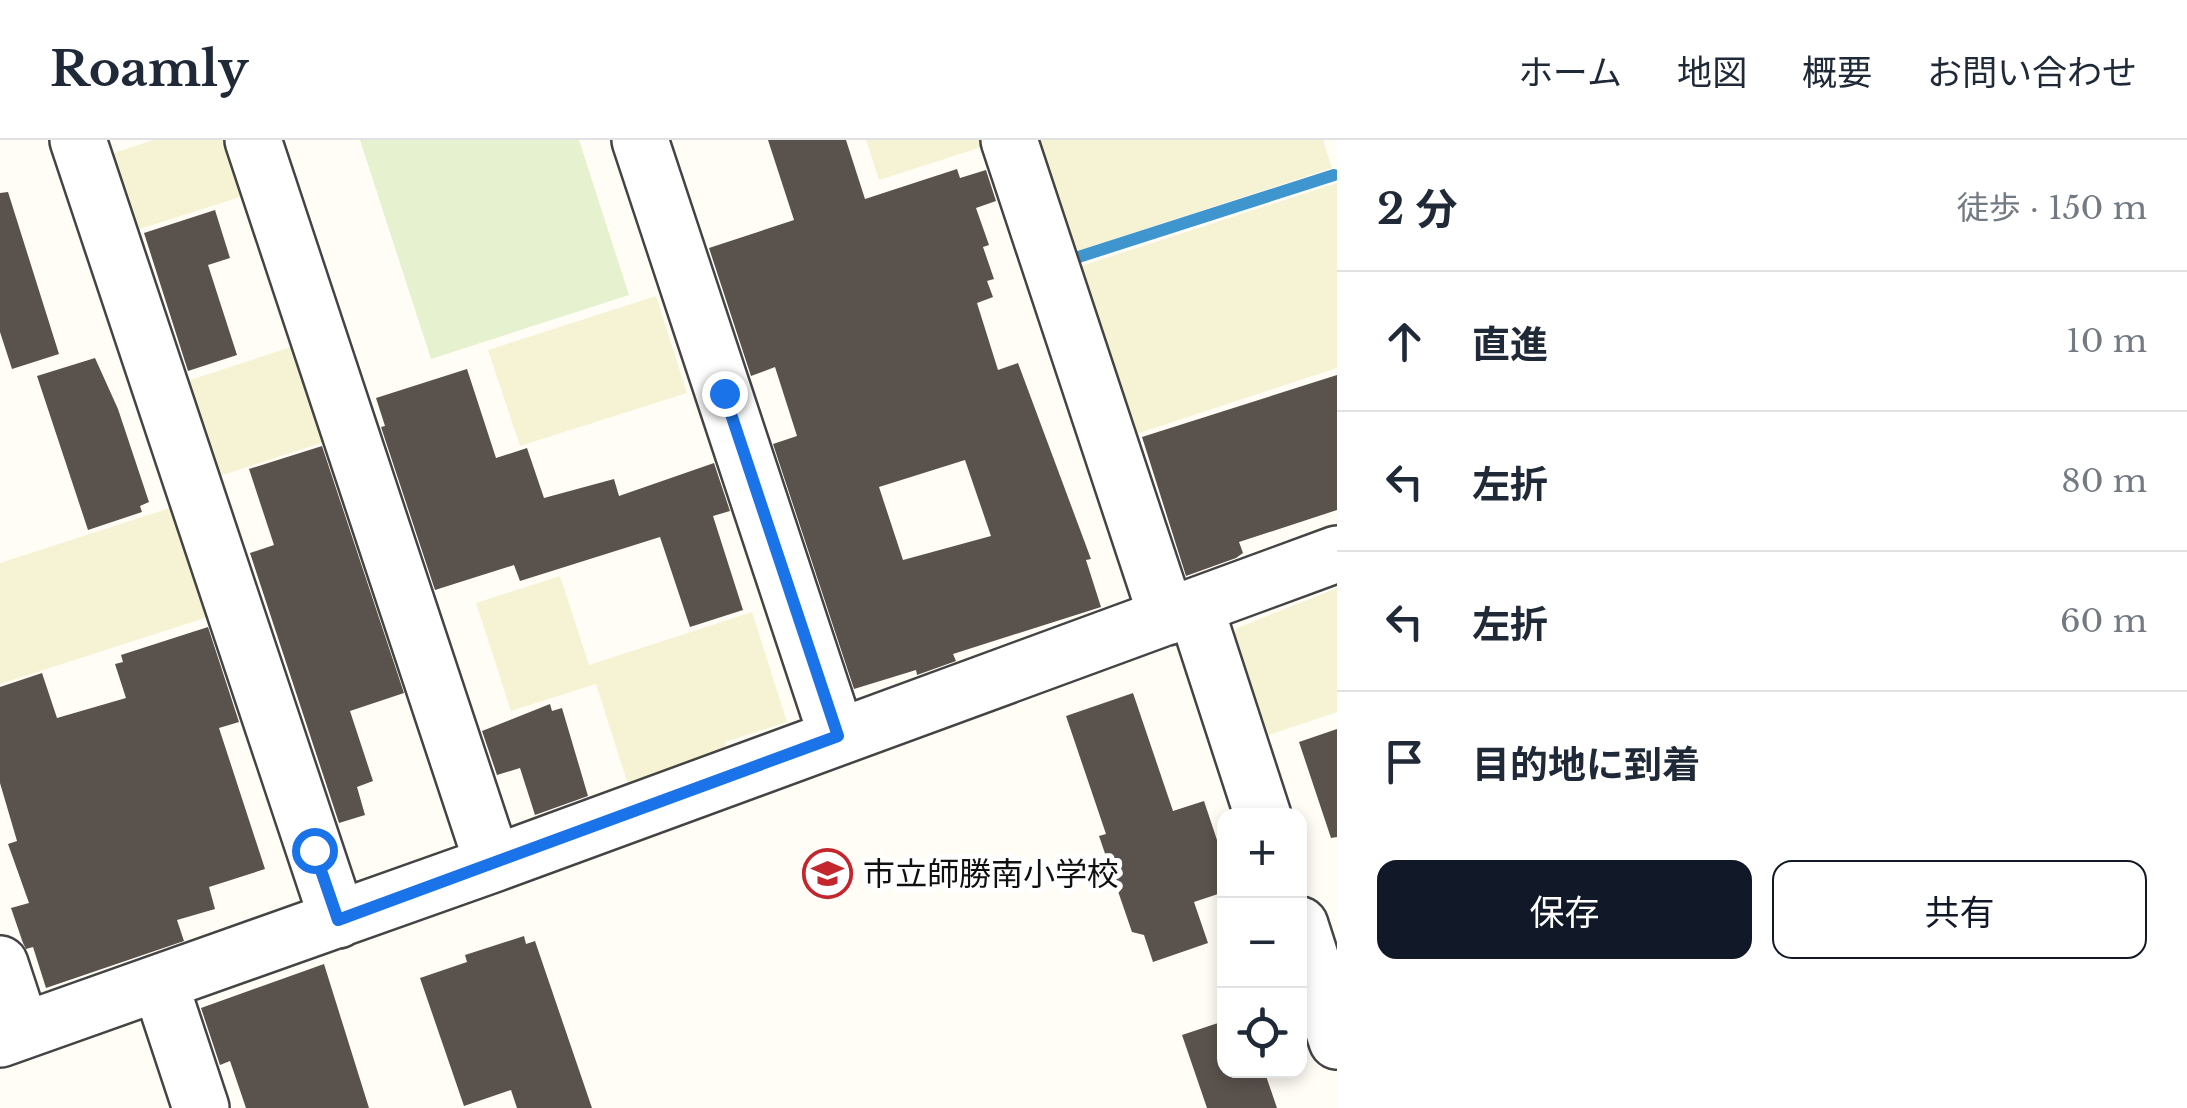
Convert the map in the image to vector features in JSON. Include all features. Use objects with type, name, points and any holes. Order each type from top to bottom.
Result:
[{"type":"street","points":[[78,140],[338,920]]},
{"type":"street","points":[[253,140],[494,864]]},
{"type":"street","points":[[640,140],[838,736]]},
{"type":"street","points":[[1009,140],[1181,612],[1261,808]]},
{"type":"street","points":[[0,964],[11,1035],[494,864],[1337,554]]},
{"type":"street","points":[[1307,948],[1337,1041]]},
{"type":"street","points":[[160,984],[201,1108]]},
{"type":"shaded area","points":[[153,140],[232,140],[250,194],[121,235],[96,159]]},
{"type":"shaded area","points":[[866,140],[986,140],[988,145],[879,180]]},
{"type":"shaded area","points":[[1035,140],[1323,140],[1332,168],[1071,253]]},
{"type":"shaded area","points":[[1337,183],[1337,368],[1124,438],[1069,270]]},
{"type":"shaded area","points":[[656,296],[687,393],[520,446],[488,350]]},
{"type":"shaded area","points":[[300,344],[331,440],[204,481],[172,386]]},
{"type":"shaded area","points":[[176,506],[211,616],[0,684],[0,563]]},
{"type":"shaded area","points":[[560,576],[589,665],[752,612],[787,722],[725,742],[729,757],[631,794],[596,684],[511,711],[476,603]]},
{"type":"shaded area","points":[[1337,588],[1337,712],[1260,738],[1227,644],[1237,628]]},
{"type":"green space","points":[[360,140],[579,140],[629,295],[431,359]]},
{"type":"building","points":[[768,140],[846,140],[865,199],[957,169],[960,178],[986,170],[996,201],[976,208],[989,245],[983,247],[994,279],[987,281],[993,297],[977,303],[998,370],[1018,363],[1091,559],[1086,560],[1101,607],[953,654],[956,661],[917,675],[916,670],[854,689],[773,444],[797,436],[775,367],[751,376],[709,248],[794,220]],"holes":[[[965,460],[991,536],[903,560],[879,487]]]},
{"type":"building","points":[[8,192],[59,354],[12,369],[0,332],[0,193]]},
{"type":"building","points":[[215,210],[230,258],[208,265],[237,355],[188,371],[144,233]]},
{"type":"building","points":[[95,358],[118,409],[149,502],[140,506],[142,512],[88,530],[37,376]]},
{"type":"building","points":[[467,369],[496,458],[527,448],[544,498],[614,479],[619,496],[714,463],[730,511],[713,516],[743,610],[690,627],[660,537],[520,581],[514,565],[435,590],[381,427],[385,426],[376,398]]},
{"type":"building","points":[[1337,375],[1337,510],[1239,542],[1243,553],[1236,558],[1186,576],[1142,437]]},
{"type":"building","points":[[322,446],[404,693],[350,711],[373,781],[357,787],[365,815],[339,823],[250,553],[274,545],[249,469]]},
{"type":"building","points":[[208,627],[239,722],[219,728],[265,869],[209,887],[215,909],[177,920],[184,941],[46,988],[33,947],[26,949],[11,908],[29,903],[8,844],[17,841],[0,783],[0,687],[42,673],[57,718],[126,698],[115,664],[123,662],[121,655]]},
{"type":"building","points":[[1133,693],[1173,811],[1204,801],[1217,840],[1217,894],[1194,902],[1208,943],[1153,962],[1144,935],[1132,932],[1099,836],[1106,834],[1066,716]]},
{"type":"building","points":[[550,704],[552,711],[562,708],[588,796],[535,815],[520,768],[497,775],[482,731]]},
{"type":"building","points":[[1337,729],[1337,837],[1331,838],[1299,742]]},
{"type":"building","points":[[524,936],[526,944],[535,941],[592,1108],[517,1108],[511,1090],[464,1106],[420,978],[467,962],[465,955]]},
{"type":"building","points":[[324,964],[369,1108],[246,1108],[230,1061],[220,1065],[201,1008]]},
{"type":"building","points":[[1217,1023],[1217,1078],[1267,1078],[1277,1108],[1207,1108],[1182,1035]]},
{"type":"waterway","points":[[1066,261],[1334,175]]},
{"type":"place","name":"市立師勝南小学校","points":[[828,874]]},
{"type":"route","points":[[314,850],[338,920],[838,736],[724,393]]}]
